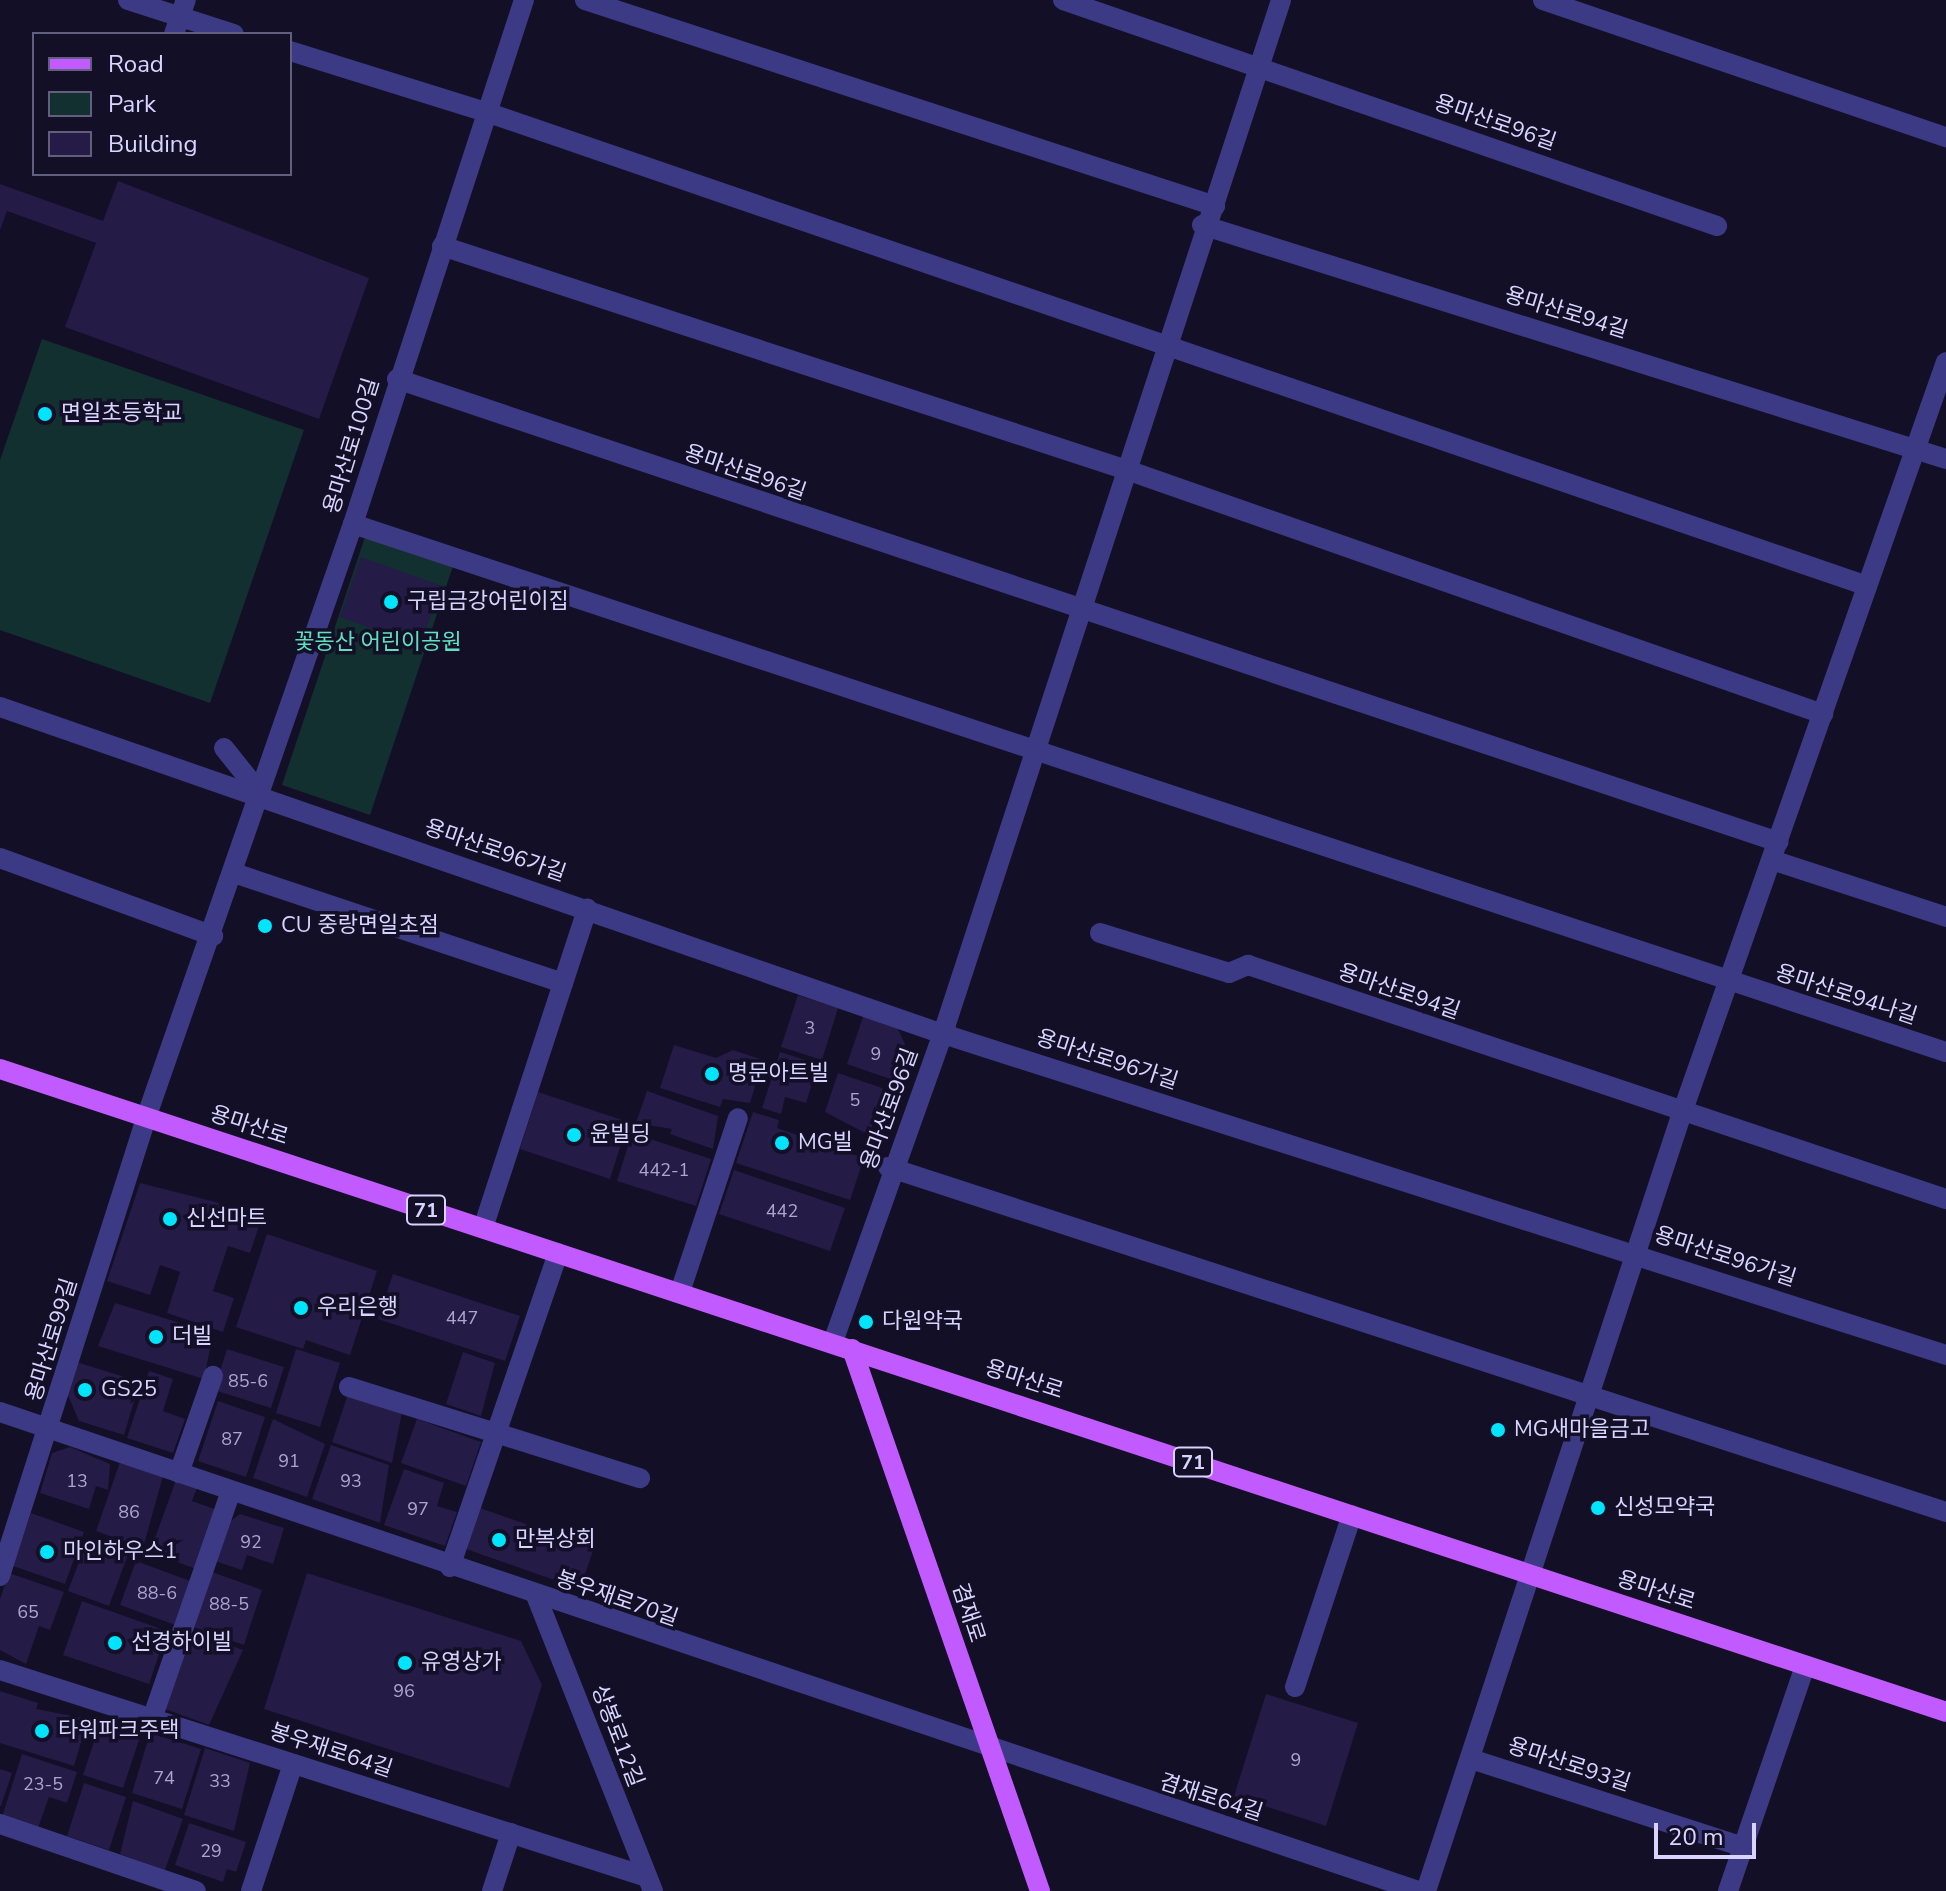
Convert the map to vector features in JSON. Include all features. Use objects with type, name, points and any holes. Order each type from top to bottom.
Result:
[{"type":"main road","name":"용마산로","points":[[0,1069],[843,1345],[1946,1712]]},
{"type":"main road","name":"겸재로","points":[[843,1345],[1040,1891]]},
{"type":"street","points":[[128,0],[228,32]]},
{"type":"street","name":"용마산로100길","points":[[146,1118],[213,936],[353,524],[397,379],[524,0]]},
{"type":"street","points":[[585,0],[1212,205]]},
{"type":"street","points":[[1063,0],[1258,67]]},
{"type":"street","name":"용마산로96길","points":[[843,1345],[891,1168],[943,1033],[1030,752],[1202,225],[1212,205],[1281,0]]},
{"type":"street","points":[[1543,0],[1946,137]]},
{"type":"street","points":[[292,52],[486,112],[1867,586]]},
{"type":"street","name":"용마산로96길","points":[[1258,67],[1717,226]]},
{"type":"street","name":"용마산로94길","points":[[1202,225],[1946,459]]},
{"type":"street","points":[[442,246],[1124,469],[1823,714]]},
{"type":"street","points":[[1533,1576],[1681,1116],[1731,983],[1946,362]]},
{"type":"street","name":"용마산로96길","points":[[397,379],[1077,613]]},
{"type":"street","points":[[353,524],[1731,983]]},
{"type":"street","points":[[1077,613],[1775,851],[1946,917]]},
{"type":"street","points":[[0,707],[260,793]]},
{"type":"street","points":[[224,748],[260,793]]},
{"type":"street","name":"용마산로96가길","points":[[260,793],[943,1033],[1946,1355]]},
{"type":"street","points":[[0,858],[213,936]]},
{"type":"street","points":[[234,873],[563,983]]},
{"type":"street","points":[[483,1228],[587,909]]},
{"type":"street","name":"용마산로94길","points":[[1100,933],[1229,973],[1248,965],[1681,1116],[1946,1199]]},
{"type":"street","name":"용마산로94나길","points":[[1731,983],[1946,1052]]},
{"type":"street","name":"용마산로99길","points":[[0,1576],[146,1118]]},
{"type":"street","points":[[680,1292],[738,1118]]},
{"type":"street","points":[[891,1168],[1946,1512]]},
{"type":"street","points":[[450,1567],[558,1253]]},
{"type":"street","points":[[179,1473],[213,1376]]},
{"type":"street","points":[[349,1387],[640,1478]]},
{"type":"street","name":"봉우재로70길","points":[[0,1412],[988,1751]]},
{"type":"street","points":[[152,1719],[231,1491]]},
{"type":"street","points":[[1295,1687],[1352,1515]]},
{"type":"street","name":"용마산로93길","points":[[1426,1891],[1533,1576]]},
{"type":"street","name":"상봉로12길","points":[[537,1598],[650,1884]]},
{"type":"street","points":[[1730,1891],[1805,1666]]},
{"type":"street","name":"봉우재로64길","points":[[0,1670],[511,1833],[650,1884]]},
{"type":"street","name":"겸재로64길","points":[[988,1751],[1418,1891]]},
{"type":"street","name":"용마산로93길","points":[[1471,1759],[1744,1847]]},
{"type":"street","points":[[251,1891],[293,1764]]},
{"type":"street","points":[[0,1824],[196,1891]]},
{"type":"street","points":[[492,1891],[511,1833]]},
{"type":"green space","points":[[42,339],[304,430],[210,703],[0,630],[0,460]]},
{"type":"green space","name":"꽃동산 어린이공원","points":[[365,537],[453,566],[370,815],[282,785]]},
{"type":"building","points":[[118,181],[369,278],[319,419],[65,327],[96,243],[7,211],[0,230],[0,184],[103,221]]},
{"type":"building","name":"구립금강어린이집","points":[[361,557],[442,586],[420,646],[340,617]]},
{"type":"building","points":[[798,995],[838,1008],[822,1060],[781,1047]]},
{"type":"building","points":[[864,1014],[896,1025],[905,1044],[893,1080],[847,1064]]},
{"type":"building","name":"명문아트빌","points":[[674,1045],[716,1058],[733,1050],[763,1060],[750,1103],[723,1099],[720,1107],[660,1088]]},
{"type":"building","points":[[780,1052],[818,1064],[806,1103],[785,1097],[781,1114],[762,1108]]},
{"type":"building","points":[[838,1073],[885,1089],[869,1135],[825,1112]]},
{"type":"building","points":[[647,1091],[718,1116],[713,1149],[670,1134],[672,1129],[636,1123]]},
{"type":"building","name":"윤빌딩","points":[[538,1092],[628,1122],[610,1179],[520,1149]]},
{"type":"building","name":"MG빌","points":[[753,1112],[779,1120],[777,1128],[864,1158],[850,1200],[736,1163]]},
{"type":"building","points":[[632,1133],[711,1159],[696,1206],[617,1181]]},
{"type":"building","points":[[734,1170],[845,1208],[830,1251],[719,1214]]},
{"type":"building","points":[[140,1183],[263,1214],[250,1253],[228,1246],[213,1291],[234,1298],[223,1332],[167,1313],[180,1272],[160,1265],[150,1295],[107,1281]]},
{"type":"building","points":[[267,1234],[377,1271],[350,1355],[306,1340],[303,1349],[236,1327]]},
{"type":"building","points":[[393,1274],[520,1316],[505,1361],[378,1319]]},
{"type":"building","name":"더빌","points":[[115,1303],[213,1333],[204,1379],[98,1346]]},
{"type":"building","points":[[227,1349],[284,1367],[271,1408],[214,1390]]},
{"type":"building","points":[[296,1349],[340,1363],[320,1427],[276,1413]]},
{"type":"building","points":[[463,1352],[495,1363],[481,1416],[446,1404]]},
{"type":"building","points":[[77,1362],[140,1382],[124,1435],[79,1421],[67,1393]]},
{"type":"building","points":[[149,1371],[173,1379],[163,1411],[185,1419],[173,1453],[127,1438]]},
{"type":"building","points":[[348,1394],[402,1412],[392,1463],[332,1442]]},
{"type":"building","points":[[218,1401],[265,1417],[246,1477],[198,1461]]},
{"type":"building","points":[[273,1419],[325,1444],[307,1497],[253,1478]]},
{"type":"building","points":[[417,1419],[481,1442],[466,1486],[401,1463]]},
{"type":"building","points":[[331,1445],[389,1465],[380,1523],[312,1499]]},
{"type":"building","points":[[70,1447],[110,1464],[108,1490],[96,1486],[89,1509],[40,1493],[52,1453]]},
{"type":"building","points":[[120,1462],[163,1476],[143,1548],[96,1531]]},
{"type":"building","points":[[404,1469],[444,1483],[437,1506],[457,1512],[445,1546],[384,1525]]},
{"type":"building","points":[[176,1480],[197,1488],[192,1501],[217,1510],[196,1569],[150,1552]]},
{"type":"building","points":[[480,1508],[594,1548],[580,1589],[466,1549]]},
{"type":"building","name":"마인하우스1","points":[[31,1513],[84,1532],[65,1584],[13,1566]]},
{"type":"building","points":[[240,1514],[284,1528],[273,1564],[247,1555],[242,1570],[215,1561],[228,1523]]},
{"type":"building","points":[[88,1538],[129,1552],[109,1606],[68,1591]]},
{"type":"building","points":[[136,1561],[193,1582],[178,1626],[120,1605]]},
{"type":"building","points":[[212,1572],[262,1590],[244,1645],[193,1627]]},
{"type":"building","points":[[9,1573],[64,1592],[50,1630],[39,1626],[26,1664],[0,1650],[0,1599]]},
{"type":"building","name":"유영상가","points":[[307,1573],[521,1641],[542,1685],[509,1788],[264,1709]]},
{"type":"building","name":"선경하이빌","points":[[82,1601],[167,1631],[149,1684],[63,1655]]},
{"type":"building","points":[[192,1632],[243,1650],[209,1725],[165,1709]]},
{"type":"building","name":"타워파크주택","points":[[0,1691],[38,1703],[36,1709],[88,1719],[74,1766],[0,1743]]},
{"type":"building","points":[[1266,1694],[1358,1723],[1326,1826],[1234,1796]]},
{"type":"building","points":[[102,1718],[142,1731],[123,1788],[83,1775]]},
{"type":"building","points":[[150,1733],[201,1749],[182,1809],[132,1793]]},
{"type":"building","points":[[205,1748],[250,1763],[234,1831],[184,1815]]},
{"type":"building","points":[[22,1754],[77,1772],[67,1803],[49,1797],[38,1828],[2,1817]]},
{"type":"building","points":[[0,1769],[12,1773],[1,1806],[0,1806]]},
{"type":"building","points":[[84,1783],[126,1797],[109,1850],[67,1836]]},
{"type":"building","points":[[133,1801],[183,1819],[165,1870],[120,1854]]},
{"type":"building","points":[[189,1823],[246,1842],[236,1872],[227,1869],[223,1882],[175,1865]]},
{"type":"place","name":"면일초등학교","points":[[45,414]]},
{"type":"place","name":"구립금강어린이집","points":[[391,602]]},
{"type":"place","name":"CU 중랑면일초점","points":[[265,926]]},
{"type":"place","name":"명문아트빌","points":[[712,1074]]},
{"type":"place","name":"윤빌딩","points":[[574,1135]]},
{"type":"place","name":"MG빌","points":[[782,1143]]},
{"type":"place","name":"신선마트","points":[[170,1219]]},
{"type":"place","name":"우리은행","points":[[301,1308]]},
{"type":"place","name":"다원약국","points":[[866,1322]]},
{"type":"place","name":"더빌","points":[[156,1337]]},
{"type":"place","name":"GS25","points":[[85,1390]]},
{"type":"place","name":"MG새마을금고","points":[[1498,1430]]},
{"type":"place","name":"신성모약국","points":[[1598,1508]]},
{"type":"place","name":"만복상회","points":[[499,1540]]},
{"type":"place","name":"마인하우스1","points":[[47,1552]]},
{"type":"place","name":"선경하이빌","points":[[115,1643]]},
{"type":"place","name":"유영상가","points":[[405,1663]]},
{"type":"place","name":"타워파크주택","points":[[42,1731]]}]
